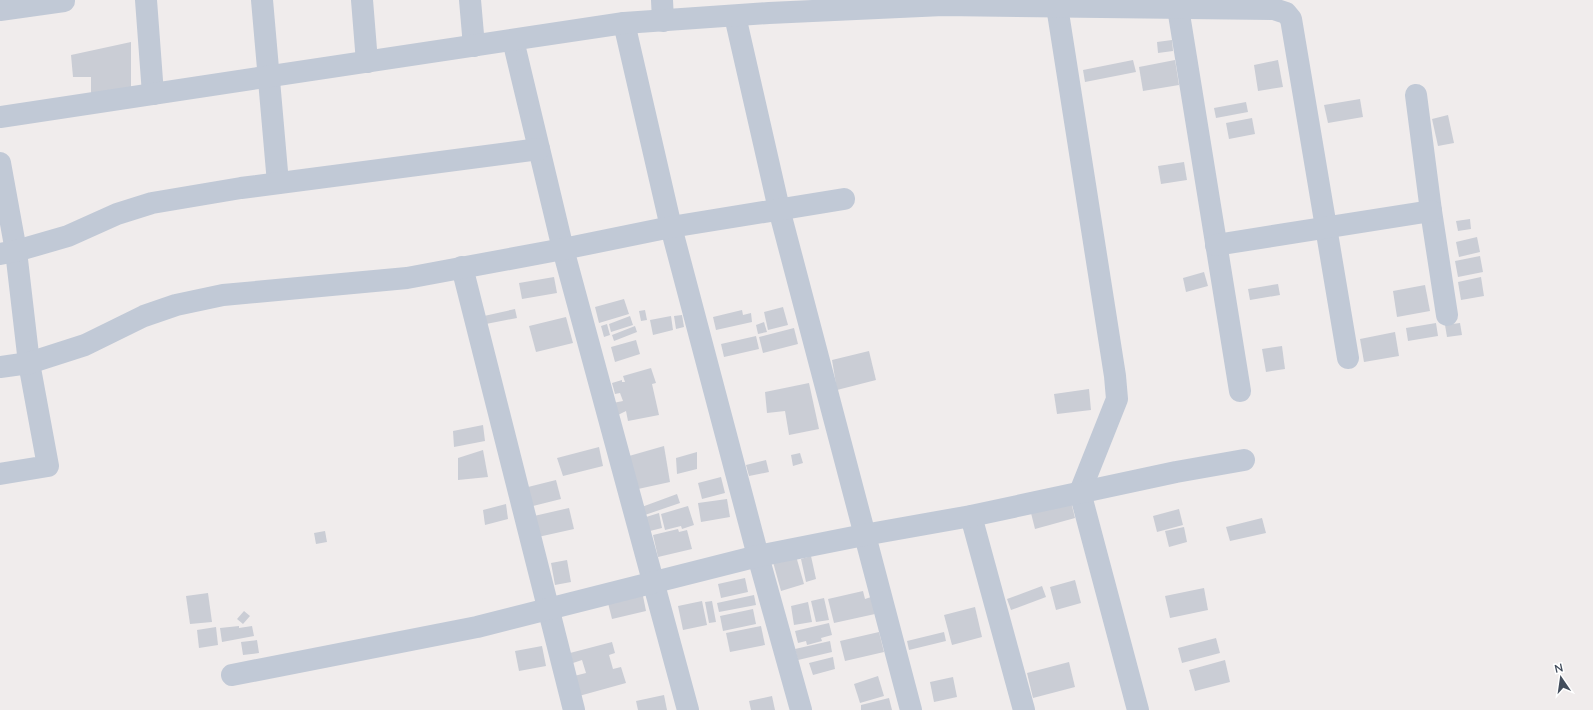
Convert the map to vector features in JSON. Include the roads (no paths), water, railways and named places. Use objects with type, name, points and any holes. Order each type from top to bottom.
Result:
[{"type":"street","points":[[146,0],[153,94]]},
{"type":"street","points":[[262,0],[278,183]]},
{"type":"street","points":[[362,0],[367,62]]},
{"type":"street","points":[[470,0],[474,46]]},
{"type":"street","points":[[0,10],[64,1]]},
{"type":"street","points":[[0,117],[624,23],[663,10],[735,16],[871,4],[943,5],[1056,3],[1178,8],[1274,9],[1286,13],[1291,19],[1348,358]]},
{"type":"street","points":[[1056,3],[1114,368],[1117,399],[1080,492],[1138,710]]},
{"type":"street","points":[[1178,8],[1240,391]]},
{"type":"street","points":[[735,16],[779,209],[911,710]]},
{"type":"street","points":[[624,23],[671,227],[758,556],[801,710]]},
{"type":"street","points":[[513,40],[563,249],[652,582],[688,710]]},
{"type":"street","points":[[1416,95],[1447,315]]},
{"type":"street","points":[[8,253],[68,236],[117,214],[152,203],[278,183],[539,149]]},
{"type":"street","points":[[0,163],[8,253],[48,466],[0,474]]},
{"type":"street","points":[[0,367],[29,363],[85,345],[144,316],[176,305],[223,295],[407,278],[671,227],[844,199]]},
{"type":"street","points":[[1216,246],[1431,210]]},
{"type":"street","points":[[462,267],[574,710]]},
{"type":"street","points":[[232,676],[477,627],[758,556],[972,516],[1176,472],[1244,460]]},
{"type":"street","points":[[972,516],[1024,710]]}]
